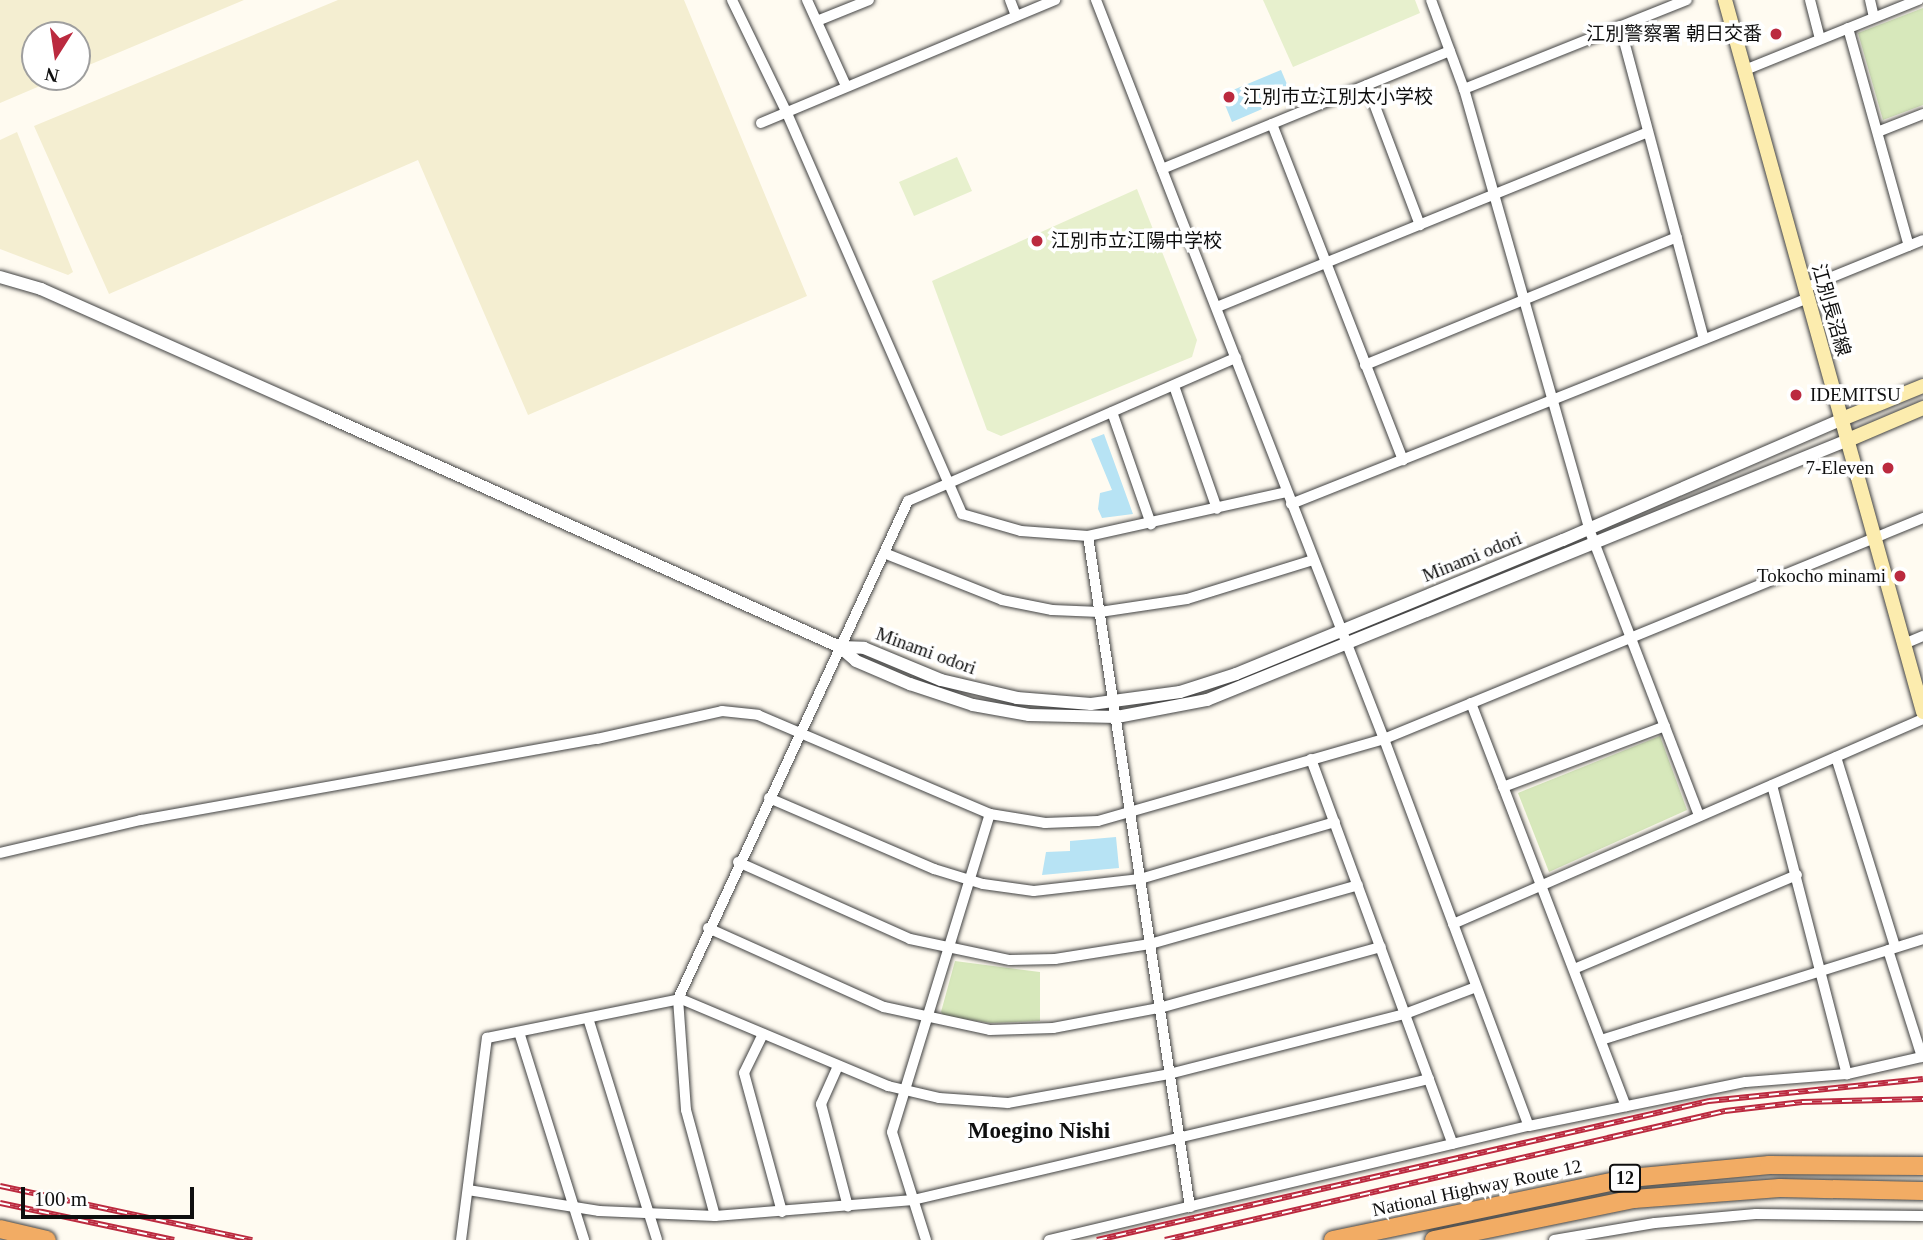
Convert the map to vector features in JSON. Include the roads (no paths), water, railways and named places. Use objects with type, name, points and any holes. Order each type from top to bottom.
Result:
[{"type":"highway","name":"National Highway Route 12","points":[[1333,1240],[1534,1195],[1681,1171],[1829,1164],[1923,1166]]},
{"type":"highway","name":"12","points":[[1434,1240],[1634,1199],[1780,1188],[1923,1191]]},
{"type":"highway","points":[[0,1229],[47,1240]]},
{"type":"main road","name":"江別長沼線","points":[[1725,0],[1923,712]]},
{"type":"main road","name":"Minami odori","points":[[1842,419],[1923,386]]},
{"type":"main road","name":"Minami odori","points":[[1848,440],[1923,408]]},
{"type":"street","points":[[732,0],[786,111],[961,512],[970,517],[1031,532],[1088,536],[1152,524],[1286,492]]},
{"type":"street","points":[[807,0],[846,86]]},
{"type":"street","points":[[817,21],[869,0]]},
{"type":"street","points":[[1010,0],[1016,16]]},
{"type":"street","points":[[761,123],[1055,0]]},
{"type":"street","points":[[1096,0],[1384,738],[1529,1126]]},
{"type":"street","points":[[1431,0],[1464,89],[1550,401],[1589,529],[1699,816]]},
{"type":"street","points":[[1464,89],[1687,0]]},
{"type":"street","points":[[1810,0],[1821,39]]},
{"type":"street","points":[[1870,0],[1874,17]]},
{"type":"street","points":[[1745,70],[1918,0]]},
{"type":"street","points":[[1620,26],[1704,340]]},
{"type":"street","points":[[1848,28],[1880,131],[1909,246]]},
{"type":"street","points":[[1162,169],[1450,51]]},
{"type":"street","points":[[1367,85],[1420,225]]},
{"type":"street","points":[[1880,131],[1923,114]]},
{"type":"street","points":[[1272,124],[1403,460]]},
{"type":"street","points":[[1217,307],[1648,132]]},
{"type":"street","points":[[1365,365],[1677,237]]},
{"type":"street","points":[[1291,505],[1704,340],[1923,240]]},
{"type":"street","points":[[0,277],[47,292],[840,647]]},
{"type":"street","points":[[715,1216],[686,1110],[678,999],[738,862],[908,501],[1236,358]]},
{"type":"street","points":[[1174,386],[1217,509]]},
{"type":"street","points":[[1112,412],[1152,524]]},
{"type":"street","name":"Minami odori","points":[[840,647],[864,648],[941,680],[990,693],[1046,702],[1115,702],[1200,687],[1589,529],[1842,419]]},
{"type":"street","name":"Minami odori","points":[[840,647],[867,666],[973,705],[1046,717],[1117,717],[1208,700],[1848,440]]},
{"type":"street","points":[[0,853],[141,820],[597,739],[710,713],[746,712],[990,814],[1045,823],[1131,815],[1384,738],[1923,518]]},
{"type":"street","points":[[1088,536],[1190,1207]]},
{"type":"street","points":[[884,553],[1002,600],[1100,612],[1187,600],[1313,561]]},
{"type":"street","points":[[1904,644],[1923,636]]},
{"type":"street","points":[[1471,703],[1626,1106]]},
{"type":"street","points":[[1453,924],[1923,719]]},
{"type":"street","points":[[1503,787],[1665,726]]},
{"type":"street","points":[[1049,1240],[1529,1126],[1746,1082],[1847,1074],[1922,1057],[1836,757]]},
{"type":"street","points":[[1311,760],[1453,1144]]},
{"type":"street","points":[[1772,785],[1823,970],[1847,1074]]},
{"type":"street","points":[[769,798],[970,881],[1015,890],[1051,891],[1140,879],[1335,822]]},
{"type":"street","points":[[926,1240],[892,1132],[990,814]]},
{"type":"street","points":[[738,862],[894,933],[949,950],[1030,961],[1150,944],[1358,885]]},
{"type":"street","points":[[1574,969],[1797,875]]},
{"type":"street","points":[[708,928],[884,1007],[928,1020],[1022,1030],[1159,1008],[1381,947]]},
{"type":"street","points":[[1601,1040],[1923,939]]},
{"type":"street","points":[[461,1240],[487,1038],[678,999],[838,1066],[906,1091],[968,1102],[1026,1102],[1169,1074],[1405,1014],[1476,987]]},
{"type":"street","points":[[588,1018],[657,1240]]},
{"type":"street","points":[[519,1032],[584,1240]]},
{"type":"street","points":[[763,1034],[744,1073],[782,1213]]},
{"type":"street","points":[[838,1066],[821,1104],[848,1207]]},
{"type":"street","points":[[468,1190],[576,1208],[715,1216],[782,1213],[912,1200],[1429,1079]]},
{"type":"street","points":[[1554,1240],[1655,1223],[1756,1214],[1923,1216]]},
{"type":"water","points":[[1281,70],[1292,96],[1232,122],[1221,95]]},
{"type":"water","points":[[1104,434],[1133,514],[1102,518],[1098,509],[1100,493],[1112,490],[1091,439]]},
{"type":"water","points":[[1116,837],[1119,868],[1042,875],[1046,852],[1070,851],[1070,841]]},
{"type":"railway","points":[[1097,1240],[1709,1101],[1923,1079]]},
{"type":"railway","points":[[1165,1240],[1725,1111],[1802,1102],[1923,1099]]},
{"type":"railway","points":[[0,1186],[252,1240]]},
{"type":"railway","points":[[0,1203],[174,1240]]},
{"type":"place","name":"江別警察署 朝日交番","points":[[1776,34]]},
{"type":"place","name":"江別市立江別太小学校","points":[[1229,97]]},
{"type":"place","name":"江別市立江陽中学校","points":[[1037,241]]},
{"type":"place","name":"IDEMITSU","points":[[1796,395]]},
{"type":"place","name":"7-Eleven","points":[[1888,468]]},
{"type":"place","name":"Tokocho minami","points":[[1900,576]]},
{"type":"district","name":"Moegino Nishi","points":[[1039,1131]]}]
